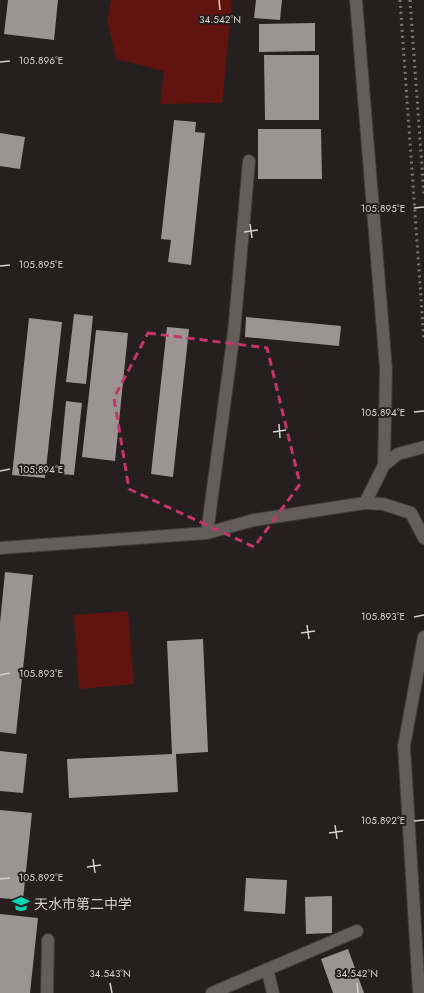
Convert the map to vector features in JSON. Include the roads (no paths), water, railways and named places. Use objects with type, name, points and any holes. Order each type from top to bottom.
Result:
[{"type":"street","points":[[356,0],[386,369],[384,465]]},
{"type":"street","points":[[207,533],[234,332],[249,160]]},
{"type":"street","points":[[365,503],[384,465],[398,454],[424,447]]},
{"type":"street","points":[[0,548],[207,533],[254,520],[365,503],[383,504],[411,513],[424,538]]},
{"type":"street","points":[[419,993],[404,746],[424,637]]},
{"type":"street","points":[[212,993],[357,932]]},
{"type":"street","points":[[47,993],[48,940]]},
{"type":"street","points":[[267,969],[274,993]]},
{"type":"railway","points":[[400,0],[424,341]]},
{"type":"railway","points":[[410,0],[424,195]]},
{"type":"place","name":"天水市第二中学","points":[[21,904]]}]
